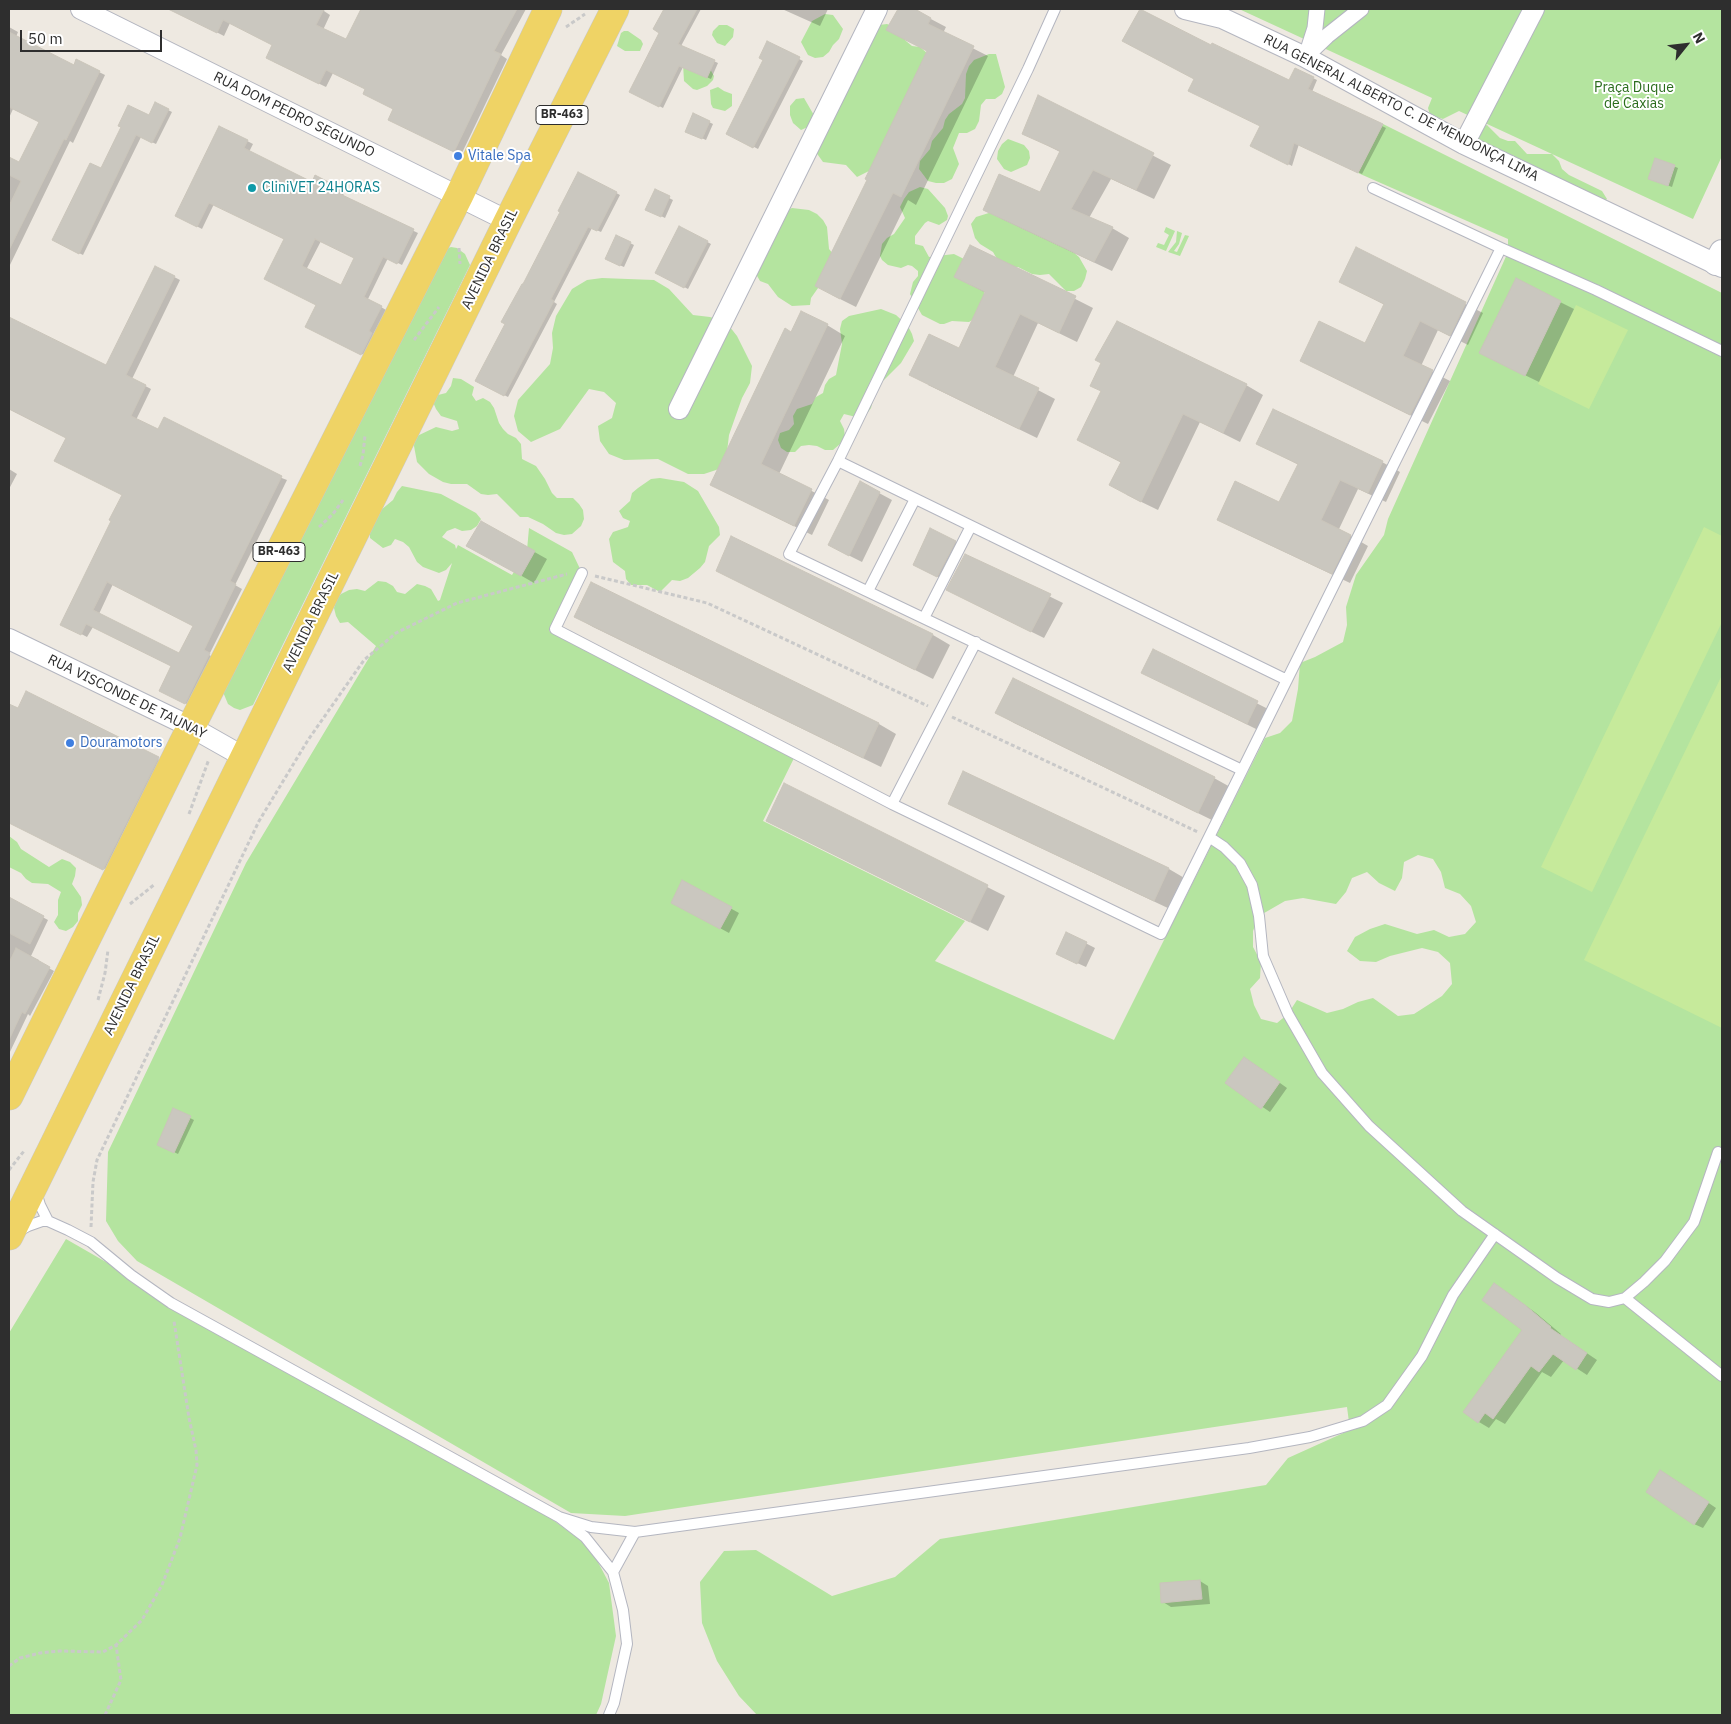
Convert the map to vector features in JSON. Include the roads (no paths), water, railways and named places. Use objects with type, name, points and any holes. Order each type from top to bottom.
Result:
[{"type":"main road","name":"AVENIDA BRASIL","points":[[9,1236],[508,221],[615,9]]},
{"type":"main road","name":"BR-463","points":[[9,1096],[191,727],[458,196],[555,19]]},
{"type":"street","name":"RUA DOM PEDRO SEGUNDO","points":[[81,9],[508,221]]},
{"type":"street","points":[[679,409],[877,9]]},
{"type":"street","name":"RUA GENERAL ALBERTO C. DE MENDONÇA LIMA","points":[[1185,9],[1222,18],[1306,57],[1464,144],[1720,261]]},
{"type":"street","points":[[1306,57],[1315,28],[1317,9]]},
{"type":"street","points":[[1306,57],[1327,36],[1361,9]]},
{"type":"street","points":[[1464,144],[1534,9]]},
{"type":"street","name":"RUA VISCONDE DE TAUNAY","points":[[9,639],[191,727],[244,757]]},
{"type":"lane","points":[[1054,9],[1028,69],[838,462],[789,554],[1242,770]]},
{"type":"lane","points":[[1373,188],[1596,290],[1722,351]]},
{"type":"lane","points":[[582,573],[555,629],[892,804],[1161,934],[1501,248]]},
{"type":"lane","points":[[838,462],[1287,680]]},
{"type":"lane","points":[[868,591],[915,499]]},
{"type":"lane","points":[[924,618],[971,526]]},
{"type":"lane","points":[[892,804],[976,642]]},
{"type":"lane","points":[[1209,837],[1224,847],[1240,863],[1252,884],[1259,916],[1264,956],[1288,1014],[1322,1073],[1368,1126],[1462,1211],[1557,1278],[1592,1299],[1609,1302],[1625,1298],[1665,1261],[1694,1222],[1718,1152]]},
{"type":"lane","points":[[34,1185],[40,1205],[48,1221]]},
{"type":"lane","points":[[9,1236],[28,1226],[48,1221],[90,1242],[131,1275],[172,1303],[559,1517],[585,1537],[612,1572],[623,1610],[627,1644],[610,1715]]},
{"type":"lane","points":[[559,1517],[591,1527],[635,1532],[1249,1448],[1310,1437],[1363,1421],[1387,1405],[1422,1356],[1453,1295],[1496,1234]]},
{"type":"lane","points":[[1625,1298],[1722,1376]]},
{"type":"lane","points":[[612,1572],[635,1532]]},
{"type":"place","name":"Vitale Spa","points":[[458,156]]},
{"type":"place","name":"CliniVET 24HORAS","points":[[252,188]]},
{"type":"place","name":"Douramotors","points":[[70,743]]},
{"type":"park label","name":"Praça Duque de Caxias","points":[[1634,96]]}]
